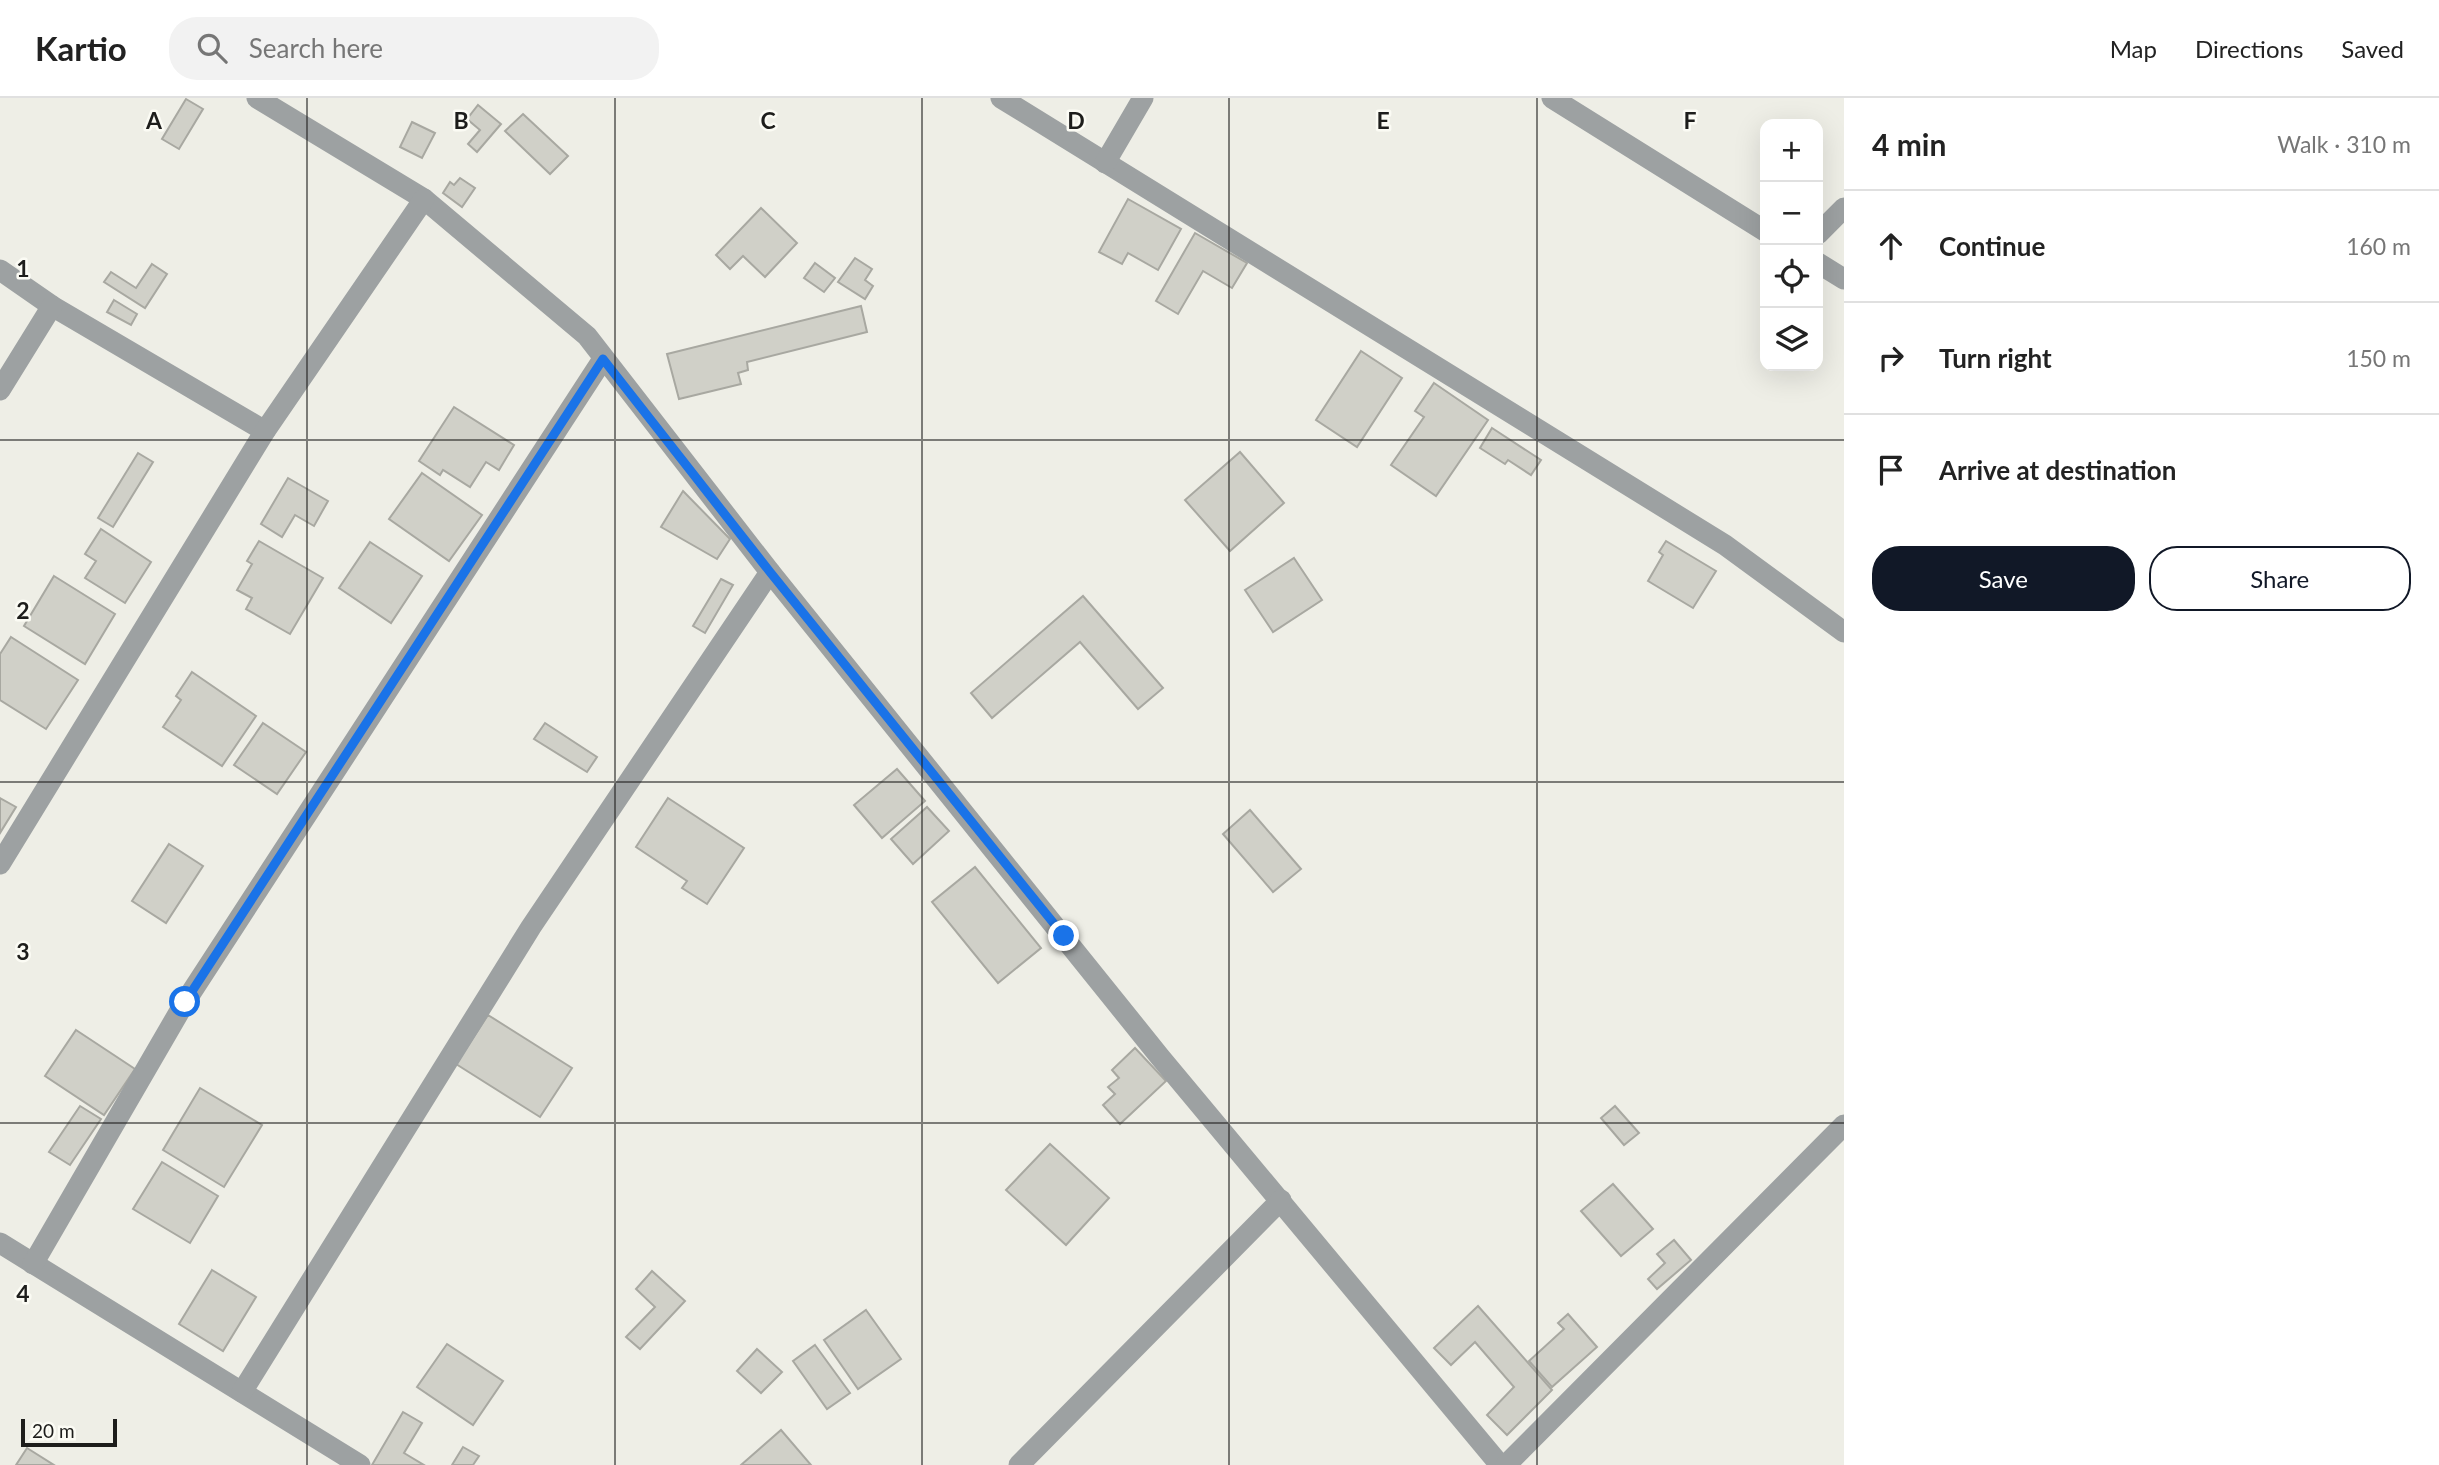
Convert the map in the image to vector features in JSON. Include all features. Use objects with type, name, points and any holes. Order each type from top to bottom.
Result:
[{"type":"street","points":[[257,98],[424,199],[587,336],[770,572],[1160,1057],[1500,1465]]},
{"type":"street","points":[[1001,98],[1725,545],[1844,632]]},
{"type":"street","points":[[1105,163],[1143,98]]},
{"type":"street","points":[[1552,98],[1760,228]]},
{"type":"street","points":[[0,864],[265,432],[424,199]]},
{"type":"street","points":[[1823,229],[1844,208]]},
{"type":"street","points":[[1823,266],[1844,279]]},
{"type":"street","points":[[0,270],[52,306],[265,432]]},
{"type":"street","points":[[0,390],[52,306]]},
{"type":"street","points":[[33,1264],[185,1002],[603,359]]},
{"type":"street","points":[[242,1392],[531,927],[770,572]]},
{"type":"street","points":[[1506,1465],[1844,1125]]},
{"type":"street","points":[[1019,1465],[1281,1200]]},
{"type":"street","points":[[0,1243],[360,1465]]},
{"type":"building","points":[[186,99],[203,109],[179,149],[162,139]]},
{"type":"building","points":[[478,105],[501,124],[477,152],[468,144],[480,130],[467,119]]},
{"type":"building","points":[[523,114],[568,156],[550,174],[505,131]]},
{"type":"building","points":[[412,122],[435,133],[422,158],[400,147]]},
{"type":"building","points":[[460,178],[475,188],[462,207],[443,193],[450,182],[454,185]]},
{"type":"building","points":[[1128,199],[1181,229],[1158,270],[1128,253],[1122,264],[1099,252]]},
{"type":"building","points":[[761,208],[797,243],[765,277],[743,256],[730,269],[716,255]]},
{"type":"building","points":[[1195,233],[1247,263],[1232,288],[1203,271],[1178,314],[1156,301]]},
{"type":"building","points":[[855,258],[872,269],[865,280],[873,286],[865,299],[838,282]]},
{"type":"building","points":[[815,263],[835,278],[824,292],[804,278]]},
{"type":"building","points":[[152,264],[167,274],[145,308],[104,282],[111,272],[136,288]]},
{"type":"building","points":[[114,300],[137,314],[131,325],[107,312]]},
{"type":"building","points":[[861,306],[867,332],[747,362],[748,370],[738,373],[741,384],[679,399],[667,354]]},
{"type":"building","points":[[1361,351],[1402,378],[1357,447],[1316,420]]},
{"type":"building","points":[[1434,383],[1488,420],[1436,496],[1391,465],[1424,417],[1415,411]]},
{"type":"building","points":[[454,407],[514,445],[499,470],[486,462],[470,487],[443,470],[440,475],[419,461]]},
{"type":"building","points":[[1492,428],[1541,460],[1531,475],[1508,460],[1505,464],[1480,448]]},
{"type":"building","points":[[1240,452],[1284,503],[1230,551],[1185,500]]},
{"type":"building","points":[[138,453],[153,462],[113,527],[98,518]]},
{"type":"building","points":[[422,473],[482,515],[449,561],[389,519]]},
{"type":"building","points":[[288,478],[328,501],[314,526],[295,515],[282,537],[261,524]]},
{"type":"building","points":[[683,491],[730,539],[717,559],[661,527]]},
{"type":"building","points":[[101,529],[151,562],[125,603],[85,578],[96,561],[85,554]]},
{"type":"building","points":[[259,541],[323,578],[290,634],[246,609],[252,598],[237,590],[252,564],[247,561]]},
{"type":"building","points":[[1666,541],[1716,571],[1693,608],[1648,581],[1663,555],[1659,552]]},
{"type":"building","points":[[370,542],[422,576],[391,623],[339,588]]},
{"type":"building","points":[[1294,558],[1322,600],[1273,632],[1245,590]]},
{"type":"building","points":[[54,576],[115,614],[85,664],[24,626]]},
{"type":"building","points":[[721,579],[733,585],[705,633],[693,626]]},
{"type":"building","points":[[1083,596],[1163,688],[1138,709],[1080,642],[992,718],[971,693]]},
{"type":"building","points":[[11,637],[78,680],[46,729],[0,700],[0,654]]},
{"type":"building","points":[[192,672],[256,716],[222,766],[163,727],[181,700],[176,696]]},
{"type":"building","points":[[263,723],[306,752],[277,794],[234,765]]},
{"type":"building","points":[[545,723],[597,757],[587,772],[534,739]]},
{"type":"building","points":[[897,769],[925,801],[882,838],[854,805]]},
{"type":"building","points":[[0,798],[16,807],[0,833]]},
{"type":"building","points":[[668,798],[744,848],[707,904],[682,888],[687,881],[636,847]]},
{"type":"building","points":[[927,807],[949,831],[913,864],[891,839]]},
{"type":"building","points":[[1250,810],[1301,869],[1273,892],[1223,834]]},
{"type":"building","points":[[169,844],[203,866],[166,923],[132,901]]},
{"type":"building","points":[[975,867],[1041,948],[998,983],[932,902]]},
{"type":"building","points":[[488,1015],[572,1068],[540,1117],[456,1064]]},
{"type":"building","points":[[76,1030],[135,1069],[104,1115],[45,1076]]},
{"type":"building","points":[[1135,1048],[1166,1081],[1120,1124],[1103,1105],[1115,1094],[1108,1087],[1119,1078],[1112,1070]]},
{"type":"building","points":[[200,1088],[262,1125],[224,1187],[163,1150]]},
{"type":"building","points":[[80,1106],[101,1119],[70,1165],[49,1152]]},
{"type":"building","points":[[1615,1106],[1639,1133],[1624,1145],[1601,1118]]},
{"type":"building","points":[[1050,1144],[1109,1198],[1066,1245],[1006,1190]]},
{"type":"building","points":[[162,1162],[218,1196],[190,1243],[133,1209]]},
{"type":"building","points":[[1613,1184],[1653,1229],[1621,1256],[1581,1211]]},
{"type":"building","points":[[1674,1240],[1691,1260],[1657,1289],[1648,1279],[1665,1263],[1657,1254]]},
{"type":"building","points":[[212,1270],[256,1297],[223,1351],[179,1324]]},
{"type":"building","points":[[652,1271],[685,1301],[640,1349],[626,1337],[655,1307],[636,1289]]},
{"type":"building","points":[[1478,1306],[1552,1390],[1507,1435],[1487,1415],[1514,1387],[1475,1342],[1451,1365],[1434,1348]]},
{"type":"building","points":[[866,1310],[901,1359],[858,1389],[824,1340]]},
{"type":"building","points":[[1568,1314],[1597,1347],[1552,1387],[1529,1361],[1564,1329],[1558,1323]]},
{"type":"building","points":[[447,1344],[503,1381],[473,1425],[417,1387]]},
{"type":"building","points":[[815,1345],[850,1393],[827,1409],[793,1361]]},
{"type":"building","points":[[757,1349],[782,1372],[761,1393],[737,1371]]},
{"type":"building","points":[[403,1412],[422,1423],[404,1453],[424,1465],[372,1465]]},
{"type":"building","points":[[781,1430],[811,1465],[741,1465]]},
{"type":"building","points":[[463,1447],[479,1456],[473,1465],[452,1465]]},
{"type":"building","points":[[27,1448],[54,1465],[16,1465]]},
{"type":"route","points":[[185,1002],[603,359],[770,572],[1064,936]]}]
